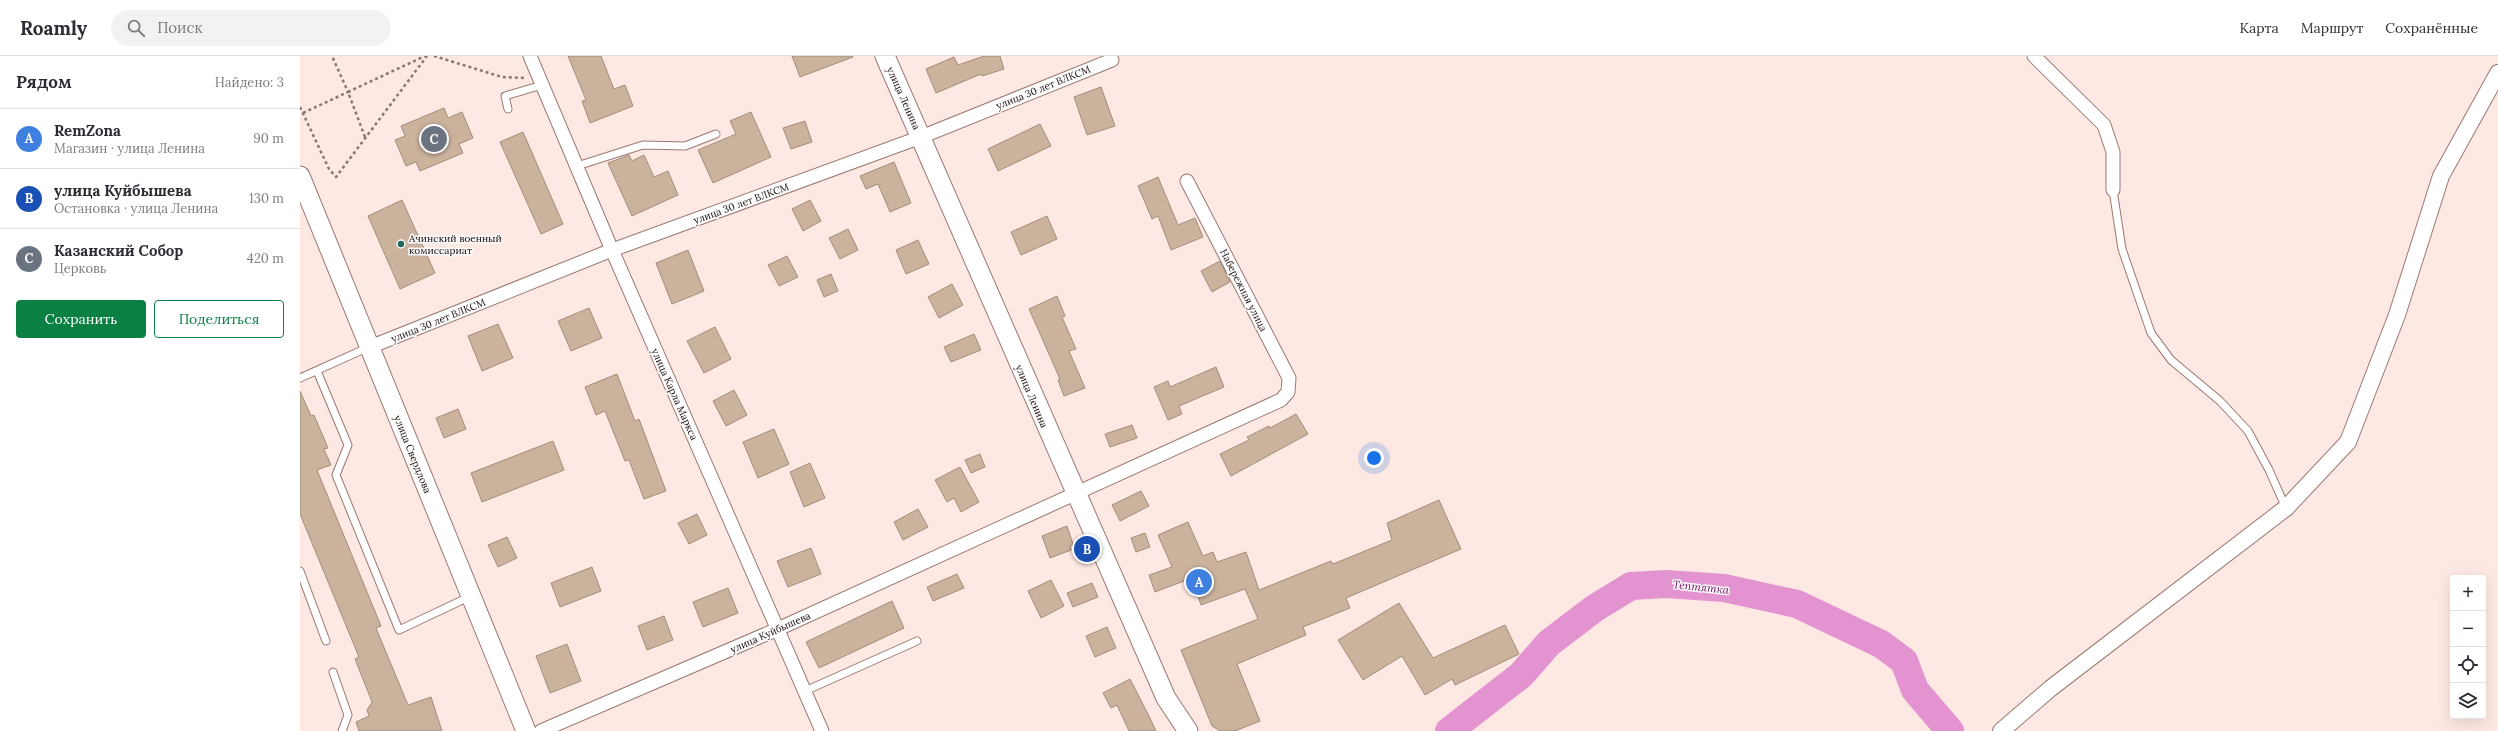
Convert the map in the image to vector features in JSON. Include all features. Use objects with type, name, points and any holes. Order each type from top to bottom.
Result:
[{"type":"main road","name":"улица Ленина","points":[[885,56],[1075,495],[1166,698],[1188,731]]},
{"type":"main road","name":"улица Свердлова","points":[[300,176],[526,731]]},
{"type":"street","name":"улица Карла Маркса","points":[[530,56],[612,250],[822,731]]},
{"type":"street","points":[[2034,56],[2104,125],[2113,152],[2113,190]]},
{"type":"street","name":"улица 30 лет ВЛКСМ","points":[[370,347],[612,250],[921,137],[1112,60]]},
{"type":"street","points":[[2004,728],[2051,688],[2286,508],[2348,442],[2397,315],[2441,176],[2498,72]]},
{"type":"street","name":"Набережная улица","points":[[1187,181],[1289,378],[1288,392],[1282,400]]},
{"type":"street","name":"улица Куйбышева","points":[[541,731],[778,629],[1282,400]]},
{"type":"lane","points":[[508,109],[505,96],[540,79]]},
{"type":"lane","points":[[577,166],[643,145],[685,146],[716,134]]},
{"type":"lane","points":[[2113,190],[2122,249],[2151,333],[2171,360],[2220,401],[2248,431],[2270,470],[2286,508]]},
{"type":"lane","points":[[300,378],[370,347]]},
{"type":"lane","points":[[317,371],[348,445],[336,475],[398,630],[471,596]]},
{"type":"lane","points":[[300,572],[326,641]]},
{"type":"lane","points":[[805,691],[917,641]]},
{"type":"lane","points":[[333,672],[348,715],[342,731]]},
{"type":"path","points":[[332,56],[348,92],[365,137]]},
{"type":"path","points":[[303,113],[426,56]]},
{"type":"path","points":[[300,107],[328,169],[336,177],[426,56]]},
{"type":"path","points":[[434,56],[502,77],[540,79]]},
{"type":"building","points":[[568,56],[601,56],[614,89],[625,85],[633,106],[590,123],[582,101],[586,100]]},
{"type":"building","points":[[792,56],[852,56],[853,57],[800,77]]},
{"type":"building","points":[[984,56],[1000,56],[1004,69],[982,76],[981,74],[936,93],[926,69],[954,57],[958,65]]},
{"type":"building","points":[[1101,87],[1115,126],[1087,135],[1074,97]]},
{"type":"building","points":[[444,108],[448,118],[462,112],[473,138],[459,144],[463,153],[420,171],[416,162],[406,166],[395,140],[405,136],[401,126]]},
{"type":"building","points":[[751,112],[771,157],[713,183],[698,150],[736,134],[730,121]]},
{"type":"building","points":[[805,121],[812,142],[791,149],[783,128]]},
{"type":"building","points":[[1040,124],[1051,146],[998,171],[988,149]]},
{"type":"building","points":[[523,132],[563,224],[541,234],[500,142]]},
{"type":"building","points":[[629,155],[632,161],[644,155],[654,177],[668,171],[678,195],[632,216],[608,163]]},
{"type":"building","points":[[894,162],[911,203],[890,212],[878,184],[866,189],[860,176]]},
{"type":"building","points":[[1158,177],[1178,225],[1195,218],[1203,237],[1171,250],[1158,216],[1152,219],[1138,186]]},
{"type":"building","name":"Ачинский военный комиссариат","points":[[402,200],[435,273],[400,289],[368,216]]},
{"type":"building","points":[[810,200],[821,221],[803,231],[792,209]]},
{"type":"building","points":[[1047,216],[1057,239],[1021,255],[1011,232]]},
{"type":"building","points":[[848,229],[858,250],[840,259],[829,238]]},
{"type":"building","points":[[918,240],[929,264],[906,274],[896,250]]},
{"type":"building","points":[[688,250],[704,291],[672,304],[656,263]]},
{"type":"building","points":[[787,256],[798,277],[779,286],[768,265]]},
{"type":"building","points":[[1220,261],[1230,282],[1212,292],[1201,271]]},
{"type":"building","points":[[831,274],[838,291],[824,297],[817,280]]},
{"type":"building","points":[[952,284],[963,305],[939,318],[928,297]]},
{"type":"building","points":[[1057,296],[1065,316],[1062,317],[1076,349],[1069,351],[1085,388],[1064,396],[1058,380],[1060,379],[1029,309]]},
{"type":"building","points":[[589,308],[602,338],[571,351],[558,321]]},
{"type":"building","points":[[498,324],[513,358],[482,371],[468,336]]},
{"type":"building","points":[[715,327],[731,359],[704,373],[687,341]]},
{"type":"building","points":[[974,334],[981,350],[951,362],[944,347]]},
{"type":"building","points":[[1216,367],[1224,387],[1179,406],[1182,414],[1168,420],[1154,387],[1168,381],[1170,387]]},
{"type":"building","points":[[617,374],[635,421],[639,419],[666,491],[644,499],[629,460],[625,461],[605,411],[596,415],[585,387]]},
{"type":"building","points":[[734,390],[747,415],[726,426],[713,401]]},
{"type":"building","points":[[300,391],[311,416],[314,415],[328,448],[324,449],[331,465],[317,470],[381,626],[376,628],[408,705],[431,697],[442,731],[359,731],[356,722],[369,716],[367,710],[372,702],[355,659],[359,657],[300,514]]},
{"type":"building","points":[[458,409],[466,429],[444,438],[436,418]]},
{"type":"building","points":[[1296,414],[1308,434],[1231,476],[1220,454],[1249,440],[1247,437],[1269,426],[1270,428]]},
{"type":"building","points":[[1132,425],[1137,438],[1110,447],[1105,434]]},
{"type":"building","points":[[774,429],[789,464],[758,478],[743,442]]},
{"type":"building","points":[[553,441],[564,470],[482,502],[471,473]]},
{"type":"building","points":[[980,454],[985,467],[971,473],[965,460]]},
{"type":"building","points":[[810,463],[825,498],[804,507],[790,472]]},
{"type":"building","points":[[960,467],[979,502],[961,512],[954,498],[947,502],[935,480]]},
{"type":"building","points":[[1141,491],[1149,506],[1120,521],[1112,505]]},
{"type":"building","points":[[1439,500],[1461,549],[1346,598],[1350,608],[1303,627],[1306,635],[1237,664],[1260,721],[1235,731],[1220,731],[1212,726],[1181,650],[1258,619],[1245,589],[1201,605],[1192,578],[1155,592],[1149,575],[1172,567],[1158,535],[1188,522],[1203,556],[1213,552],[1217,562],[1246,552],[1259,590],[1331,561],[1333,564],[1392,540],[1387,523]]},
{"type":"building","points":[[918,509],[928,527],[903,540],[894,522]]},
{"type":"building","points":[[697,514],[707,535],[689,544],[678,523]]},
{"type":"building","points":[[1067,526],[1073,544],[1070,546],[1071,550],[1050,558],[1042,536]]},
{"type":"building","points":[[1145,533],[1150,547],[1136,552],[1131,538]]},
{"type":"building","points":[[507,537],[517,558],[498,567],[488,545]]},
{"type":"building","points":[[811,548],[821,574],[788,587],[777,561]]},
{"type":"building","points":[[592,567],[601,591],[560,607],[551,583]]},
{"type":"building","points":[[957,574],[964,588],[933,601],[927,587]]},
{"type":"building","points":[[1051,580],[1064,606],[1041,618],[1028,591]]},
{"type":"building","points":[[1092,583],[1098,597],[1073,607],[1067,593]]},
{"type":"building","points":[[728,588],[738,613],[703,627],[693,602]]},
{"type":"building","points":[[892,601],[904,628],[819,668],[806,642]]},
{"type":"building","points":[[1399,603],[1433,658],[1505,625],[1519,654],[1455,685],[1452,679],[1425,695],[1402,656],[1363,680],[1338,640]]},
{"type":"building","points":[[664,616],[673,640],[647,650],[638,626]]},
{"type":"building","points":[[1107,627],[1116,648],[1095,657],[1086,636]]},
{"type":"building","points":[[567,644],[581,681],[550,693],[536,656]]},
{"type":"building","points":[[1130,679],[1156,731],[1129,731],[1117,705],[1111,708],[1103,693]]},
{"type":"waterway","name":"Тептятка","points":[[1449,731],[1521,675],[1549,643],[1595,608],[1631,586],[1666,584],[1724,588],[1797,604],[1881,644],[1904,661],[1915,690],[1950,731]]},
{"type":"place","name":"Казанский Собор","points":[[434,139]]},
{"type":"place","name":"Ачинский военный комиссариат","points":[[401,244]]},
{"type":"place","name":"улица Куйбышева","points":[[1087,549]]},
{"type":"place","name":"RemZona","points":[[1199,582]]}]
